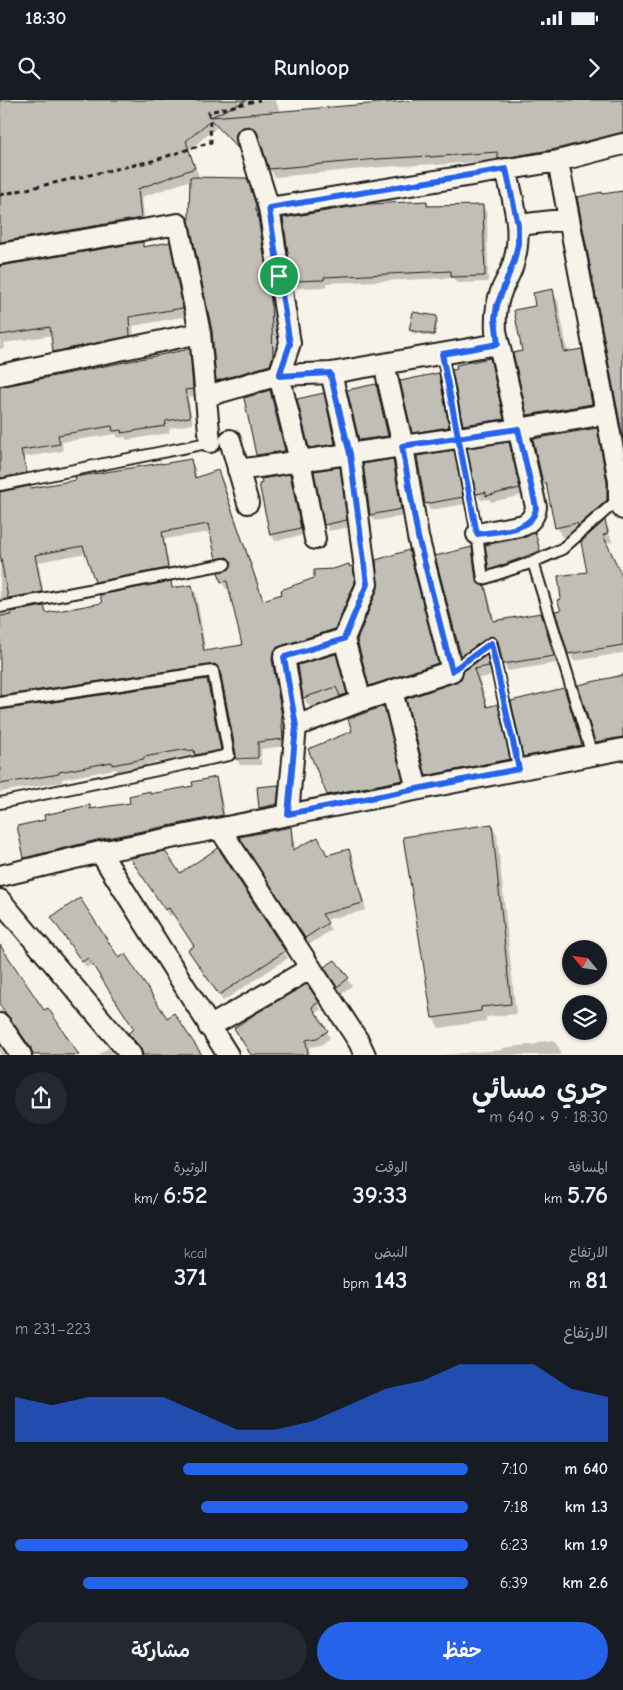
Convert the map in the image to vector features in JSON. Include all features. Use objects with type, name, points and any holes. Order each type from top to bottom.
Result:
[{"type":"street","points":[[247,138],[269,208],[290,344],[279,376],[300,461],[315,539]]},
{"type":"street","points":[[269,208],[558,161],[623,144]]},
{"type":"street","points":[[558,161],[622,501]]},
{"type":"street","points":[[477,534],[524,525],[529,522],[536,507],[498,344],[495,318],[497,305],[514,261],[518,244],[518,225],[506,169]]},
{"type":"street","points":[[518,225],[569,219]]},
{"type":"street","points":[[0,254],[178,224],[200,333],[210,442]]},
{"type":"street","points":[[0,375],[200,333]]},
{"type":"street","points":[[207,396],[279,376],[330,373],[498,344]]},
{"type":"street","points":[[296,726],[361,701],[452,671],[418,537],[402,446],[384,364]]},
{"type":"street","points":[[330,373],[350,454],[367,584],[344,639],[361,701]]},
{"type":"street","points":[[238,470],[518,429],[606,414]]},
{"type":"street","points":[[230,440],[248,503]]},
{"type":"street","points":[[288,814],[296,726],[284,657],[344,639]]},
{"type":"street","points":[[392,691],[417,789]]},
{"type":"street","points":[[0,876],[100,852],[623,749]]},
{"type":"street","points":[[220,829],[359,1042],[365,1055]]},
{"type":"street","points":[[100,852],[228,1055]]},
{"type":"street","points":[[0,900],[131,1055]]},
{"type":"street","points":[[210,1027],[311,968]]},
{"type":"street","points":[[0,1024],[21,1055]]},
{"type":"lane","points":[[442,354],[484,579],[533,562],[562,549],[622,501]]},
{"type":"lane","points":[[0,485],[210,442],[230,440]]},
{"type":"lane","points":[[533,562],[592,755]]},
{"type":"lane","points":[[0,607],[225,564]]},
{"type":"lane","points":[[452,671],[491,643],[519,769]]},
{"type":"lane","points":[[0,703],[212,671],[229,755],[0,803]]},
{"type":"path","points":[[0,195],[152,161],[211,142],[209,112],[260,100]]},
{"type":"building","points":[[0,100],[247,100],[211,117],[417,100],[623,100],[623,132],[556,149],[498,159],[497,152],[378,159],[269,169],[255,129],[249,126],[238,130],[235,136],[238,148],[211,120],[186,141],[195,168],[138,189],[141,218],[0,242]]},
{"type":"building","points":[[190,177],[247,178],[256,205],[271,300],[273,356],[270,365],[216,381],[212,331],[189,220]]},
{"type":"building","points":[[623,191],[623,439],[577,197],[602,192],[602,194]]},
{"type":"building","points":[[427,201],[427,206],[483,205],[485,276],[451,277],[451,271],[324,277],[324,280],[292,281],[283,218],[369,204]]},
{"type":"building","points":[[143,242],[143,247],[170,242],[183,308],[129,317],[130,336],[53,352],[50,327],[0,335],[0,266]]},
{"type":"building","points":[[553,289],[564,352],[582,349],[592,404],[527,415],[513,353],[522,351],[514,310],[535,306],[533,293]]},
{"type":"building","points":[[413,312],[437,316],[434,335],[409,330]]},
{"type":"building","points":[[190,349],[193,389],[185,390],[190,417],[166,421],[165,426],[121,433],[122,430],[113,431],[112,426],[58,435],[60,444],[21,450],[27,473],[0,478],[0,387]]},
{"type":"building","points":[[490,358],[504,419],[463,425],[452,370],[457,369],[456,365]]},
{"type":"building","points":[[439,373],[449,427],[412,433],[400,381]]},
{"type":"building","points":[[376,384],[388,436],[359,440],[347,390]]},
{"type":"building","points":[[270,390],[285,451],[256,455],[244,398]]},
{"type":"building","points":[[324,393],[335,444],[309,448],[297,399]]},
{"type":"building","points":[[597,428],[607,482],[607,500],[578,526],[577,523],[555,528],[546,483],[543,483],[533,439]]},
{"type":"building","points":[[509,442],[520,488],[486,496],[486,492],[476,494],[467,448]]},
{"type":"building","points":[[454,450],[463,497],[425,504],[417,456]]},
{"type":"building","points":[[191,459],[195,478],[218,470],[263,600],[282,594],[281,590],[314,578],[314,570],[333,569],[349,564],[350,567],[353,566],[355,582],[335,629],[281,646],[276,648],[273,653],[272,659],[281,711],[283,739],[258,742],[258,758],[235,759],[236,754],[220,670],[215,664],[0,696],[0,616],[12,615],[11,612],[44,606],[46,613],[102,603],[100,595],[171,581],[172,588],[192,585],[204,651],[242,645],[227,581],[221,582],[218,572],[229,569],[232,562],[227,557],[216,559],[208,524],[162,532],[168,568],[95,582],[83,546],[35,555],[42,592],[8,598],[0,554],[0,492],[76,480],[75,477]]},
{"type":"building","points":[[393,459],[401,509],[370,515],[363,464]]},
{"type":"building","points":[[340,467],[347,520],[324,525],[314,471]]},
{"type":"building","points":[[290,474],[301,528],[270,535],[259,484],[262,483],[261,479]]},
{"type":"building","points":[[605,520],[608,534],[603,535],[623,578],[623,645],[568,654],[555,611],[561,610],[557,600],[561,599],[558,576],[587,572],[581,542]]},
{"type":"building","points":[[535,532],[540,551],[489,570],[485,545],[526,537]]},
{"type":"building","points":[[472,547],[476,580],[485,586],[493,621],[541,613],[554,656],[503,664],[498,641],[491,636],[461,656],[435,556]]},
{"type":"building","points":[[409,550],[438,663],[369,686],[357,640],[378,588],[376,560]]},
{"type":"building","points":[[336,654],[347,694],[340,696],[336,687],[303,698],[298,665]]},
{"type":"building","points":[[487,655],[489,666],[474,669],[487,707],[498,704],[510,759],[426,776],[406,699],[456,682],[461,679],[464,671]]},
{"type":"building","points":[[623,675],[623,737],[595,742],[578,685]]},
{"type":"building","points":[[207,679],[221,750],[195,755],[194,750],[187,751],[187,749],[112,765],[112,762],[59,772],[59,774],[0,784],[0,710]]},
{"type":"building","points":[[564,688],[582,745],[523,757],[511,701]]},
{"type":"building","points":[[384,706],[403,780],[327,795],[308,749],[352,731],[348,719]]},
{"type":"building","points":[[216,777],[223,815],[97,840],[24,858],[17,826],[45,820],[44,815],[90,805],[90,809],[130,803],[129,796],[150,791],[150,794],[193,786],[192,782]]},
{"type":"building","points":[[279,785],[277,804],[259,808],[257,787]]},
{"type":"building","points":[[492,824],[511,1004],[481,1007],[481,1011],[432,1018],[403,837]]},
{"type":"building","points":[[291,827],[293,850],[318,837],[327,855],[349,849],[363,903],[322,914],[328,923],[305,938],[239,837]]},
{"type":"building","points":[[218,848],[285,951],[219,995],[188,950],[194,946],[169,908],[165,910],[130,858],[165,851],[180,873]]},
{"type":"building","points":[[80,898],[119,958],[125,954],[167,1018],[174,1013],[202,1055],[143,1055],[140,1047],[128,1033],[134,1029],[88,958],[82,962],[51,917]]},
{"type":"building","points":[[0,945],[44,1010],[48,1008],[79,1055],[33,1055],[31,1048],[0,1005]]},
{"type":"building","points":[[335,960],[349,978],[337,987],[324,967]]},
{"type":"building","points":[[307,984],[319,1002],[312,1007],[328,1031],[317,1038],[306,1040],[308,1055],[251,1055],[234,1028]]},
{"type":"route","points":[[279,276],[269,208],[506,169],[518,225],[518,244],[514,261],[501,290],[497,305],[495,318],[498,344],[442,354],[458,438],[477,534],[518,527],[533,518],[536,507],[518,429],[458,438],[402,446],[418,537],[452,671],[491,643],[519,769],[288,814],[296,726],[284,657],[344,639],[367,584],[350,454],[330,373],[279,376],[290,344],[279,276]]}]
